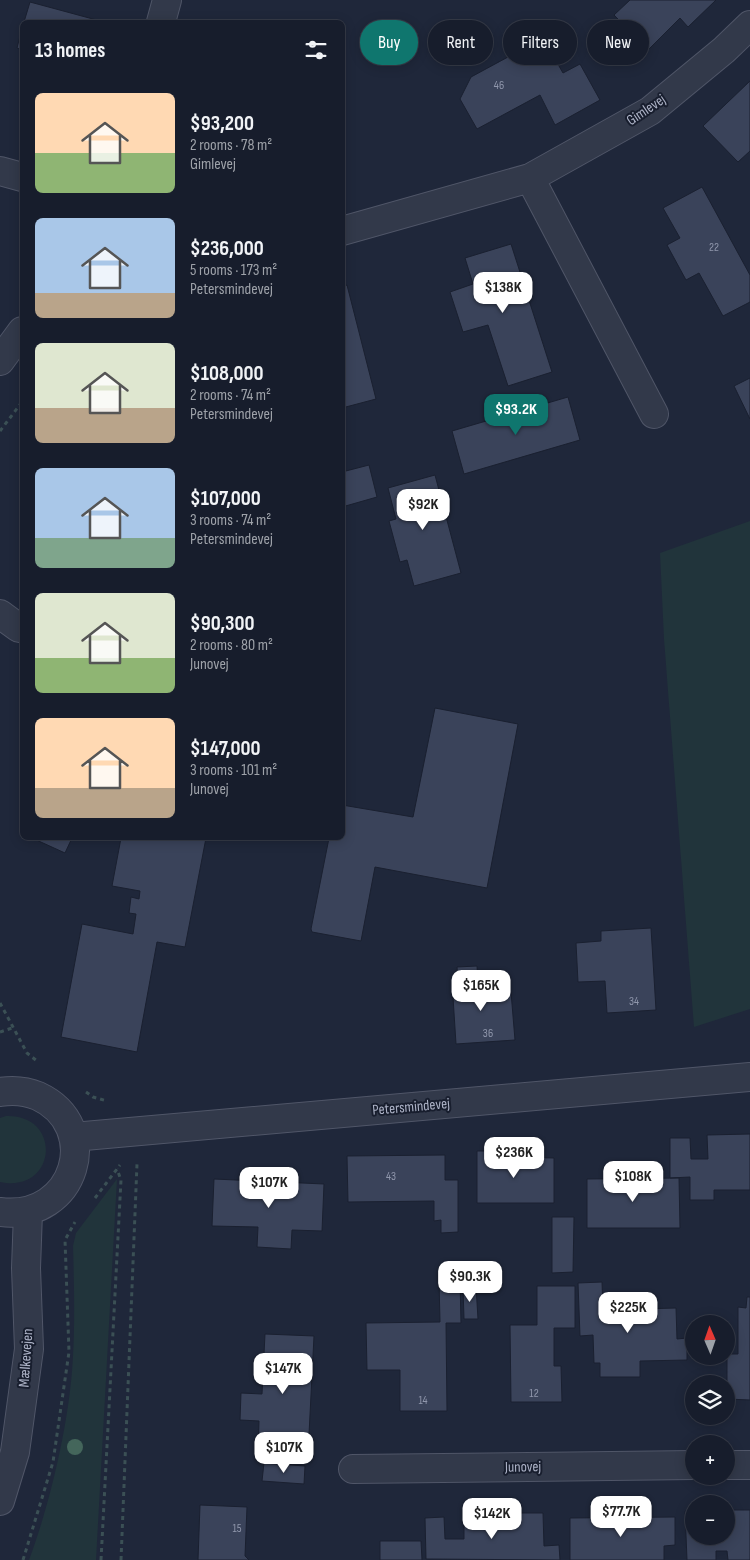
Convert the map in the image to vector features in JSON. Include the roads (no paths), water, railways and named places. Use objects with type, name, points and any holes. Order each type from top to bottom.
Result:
[{"type":"street","points":[[162,20],[167,0]]},
{"type":"street","name":"Gimlevej","points":[[345,230],[530,178],[650,111],[724,50],[750,25]]},
{"type":"street","points":[[0,171],[20,176]]},
{"type":"street","points":[[530,178],[654,414]]},
{"type":"street","points":[[0,361],[20,334]]},
{"type":"street","name":"Petersmindevej","points":[[73,1136],[750,1078]]},
{"type":"street","points":[[0,1212],[13,1214],[28,1212],[41,1208],[53,1200],[62,1190],[69,1177],[74,1164],[75,1150],[73,1136],[63,1116],[47,1100],[25,1092],[1,1090]]},
{"type":"street","name":"Mælkevejen","points":[[0,1501],[15,1452],[30,1349],[26,1268],[28,1212]]},
{"type":"street","name":"Junovej","points":[[353,1468],[685,1465]]},
{"type":"street","points":[[735,1465],[750,1465]]}]
